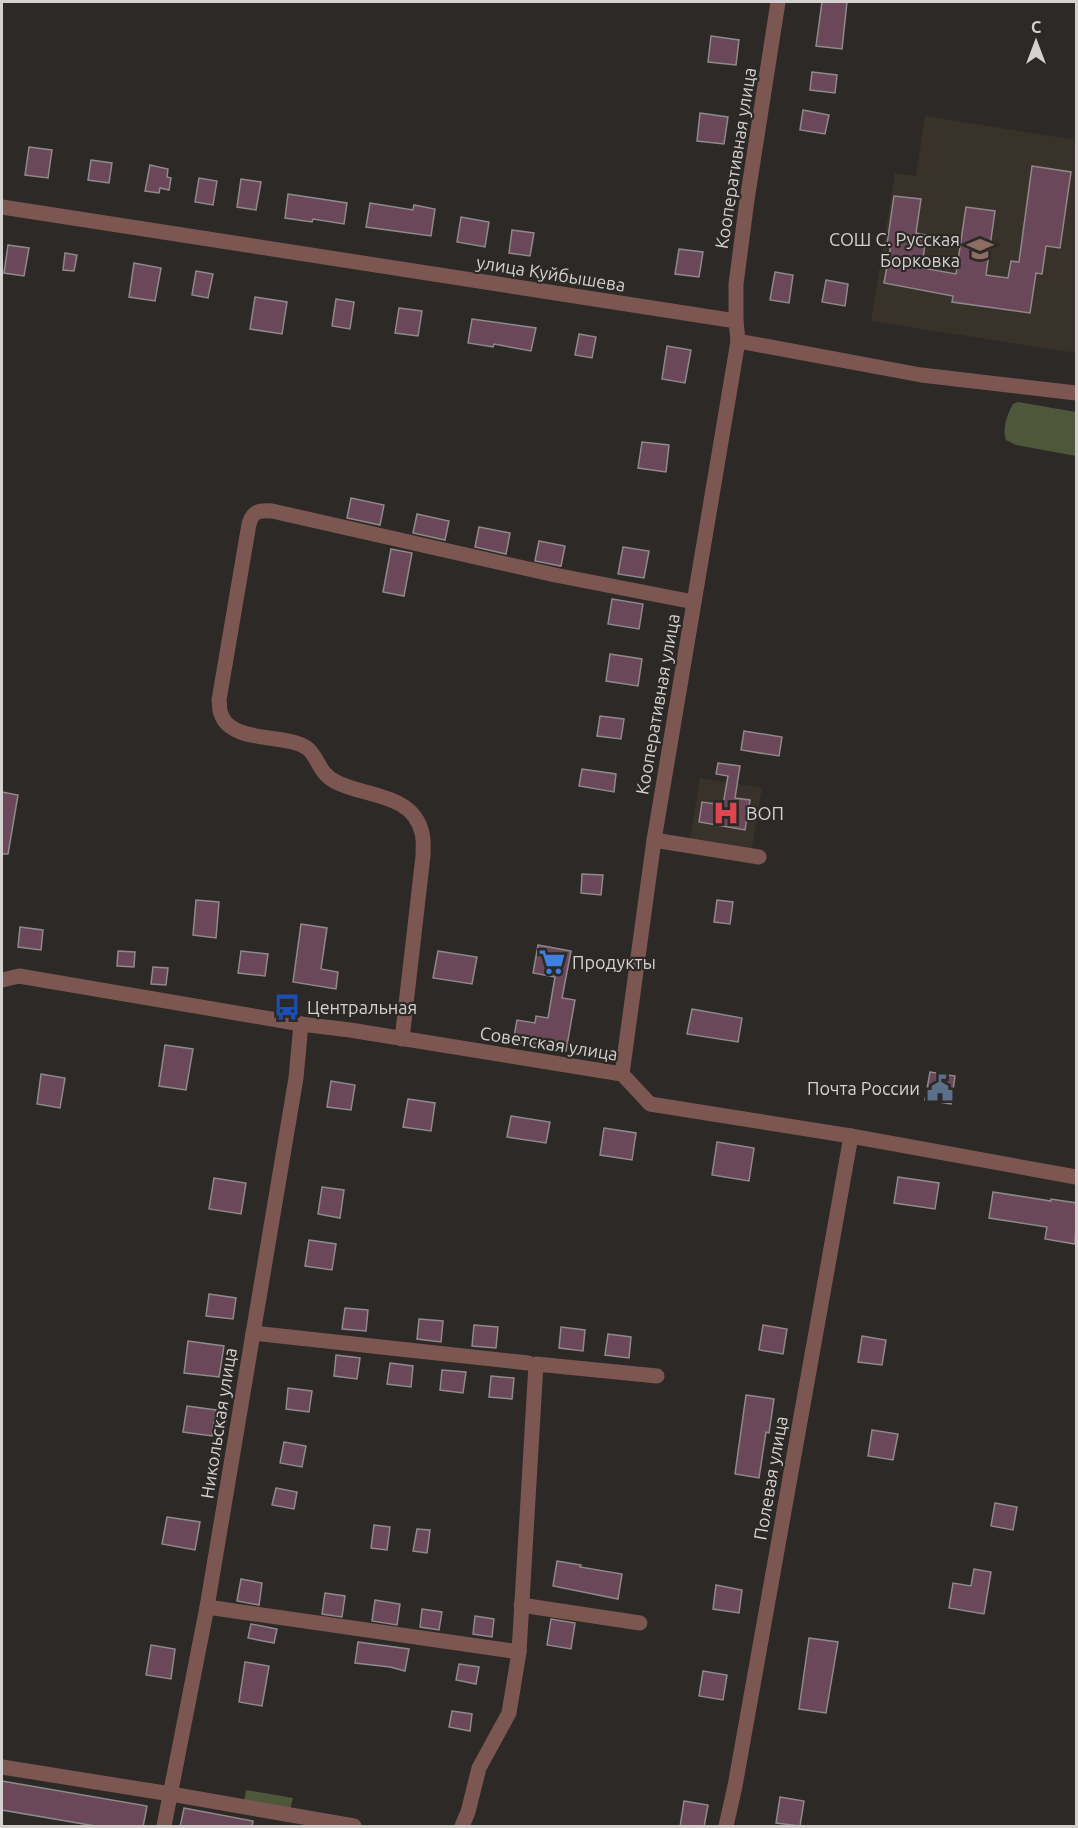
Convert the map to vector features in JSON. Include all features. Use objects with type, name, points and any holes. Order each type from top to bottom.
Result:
[{"type":"street","name":"Кооперативная улица","points":[[736,321],[736,284],[741,242],[778,2]]},
{"type":"street","name":"улица Куйбышева","points":[[2,207],[736,321]]},
{"type":"street","points":[[736,321],[738,341],[921,375],[1077,393]]},
{"type":"street","name":"Кооперативная улица","points":[[622,1074],[654,840],[738,341]]},
{"type":"street","points":[[402,1039],[423,856],[422,832],[412,812],[394,800],[336,782],[323,773],[309,749],[296,743],[249,734],[232,728],[221,715],[219,700],[252,514],[260,510],[272,511],[555,575],[694,602]]},
{"type":"street","points":[[654,840],[759,857]]},
{"type":"street","name":"Советская улица","points":[[2,980],[19,976],[301,1024],[622,1074],[650,1104],[1076,1173]]},
{"type":"street","name":"Никольская улица","points":[[164,1827],[207,1607],[296,1078],[301,1024]]},
{"type":"street","name":"Полевая улица","points":[[726,1827],[851,1136]]},
{"type":"street","points":[[253,1333],[528,1363]]},
{"type":"street","points":[[462,1827],[480,1768],[509,1713],[519,1652],[536,1364],[657,1376]]},
{"type":"street","points":[[521,1605],[640,1623]]},
{"type":"street","points":[[207,1607],[519,1652]]},
{"type":"street","points":[[2,1767],[354,1827]]},
{"type":"shaded area","name":"СОШ С. Русская Борковка","points":[[925,116],[1076,140],[1076,353],[871,321],[895,173],[916,176]]},
{"type":"shaded area","name":"ВОП","points":[[700,778],[762,788],[752,848],[690,838]]},
{"type":"green space","points":[[1018,402],[1076,412],[1076,456],[1016,445],[1006,440],[1007,417],[1013,404]]},
{"type":"green space","points":[[246,1790],[293,1798],[290,1810],[244,1802]]},
{"type":"building","points":[[822,2],[847,2],[842,49],[816,46]]},
{"type":"building","points":[[711,36],[739,40],[736,65],[708,62]]},
{"type":"building","points":[[812,72],[837,75],[835,93],[810,90]]},
{"type":"building","points":[[803,110],[829,115],[825,134],[800,130]]},
{"type":"building","points":[[700,113],[728,117],[724,144],[697,141]]},
{"type":"building","points":[[29,147],[52,150],[48,178],[25,175]]},
{"type":"building","points":[[91,160],[112,163],[109,183],[88,180]]},
{"type":"building","points":[[150,165],[168,169],[167,177],[171,178],[169,190],[160,188],[159,193],[145,191]]},
{"type":"building","points":[[1032,166],[1071,172],[1060,248],[1046,246],[1042,274],[1036,273],[1030,313],[952,302],[953,296],[884,283],[891,244],[887,244],[894,196],[921,199],[916,233],[926,235],[922,268],[956,274],[966,207],[995,211],[986,275],[1008,278],[1011,261],[1019,262]]},
{"type":"building","points":[[199,178],[217,181],[213,205],[195,202]]},
{"type":"building","points":[[241,179],[261,182],[256,210],[237,207]]},
{"type":"building","points":[[288,194],[347,203],[344,224],[313,219],[312,222],[285,218]]},
{"type":"building","points":[[370,203],[413,210],[414,205],[435,209],[431,236],[366,227]]},
{"type":"building","points":[[461,217],[489,222],[485,247],[457,242]]},
{"type":"building","points":[[512,230],[534,233],[530,256],[509,253]]},
{"type":"building","points":[[8,245],[29,248],[24,276],[4,273]]},
{"type":"building","points":[[679,249],[703,252],[699,277],[675,274]]},
{"type":"building","points":[[65,253],[77,255],[74,271],[63,270]]},
{"type":"building","points":[[134,263],[161,268],[155,301],[129,297]]},
{"type":"building","points":[[196,271],[213,274],[208,298],[192,295]]},
{"type":"building","points":[[775,272],[793,275],[789,303],[770,300]]},
{"type":"building","points":[[826,280],[848,284],[845,306],[822,302]]},
{"type":"building","points":[[255,297],[287,302],[282,334],[250,329]]},
{"type":"building","points":[[336,299],[354,302],[350,329],[332,326]]},
{"type":"building","points":[[399,308],[422,311],[418,336],[395,333]]},
{"type":"building","points":[[472,319],[536,328],[531,351],[494,344],[493,347],[468,343]]},
{"type":"building","points":[[579,334],[596,337],[592,358],[575,355]]},
{"type":"building","points":[[667,346],[691,350],[685,383],[662,379]]},
{"type":"building","points":[[642,442],[669,445],[666,472],[638,468]]},
{"type":"building","points":[[351,498],[384,505],[380,525],[347,518]]},
{"type":"building","points":[[417,514],[449,521],[445,540],[413,533]]},
{"type":"building","points":[[479,527],[510,533],[506,554],[475,547]]},
{"type":"building","points":[[539,541],[565,546],[561,566],[535,561]]},
{"type":"building","points":[[623,547],[649,551],[644,578],[618,574]]},
{"type":"building","points":[[391,549],[412,553],[404,596],[383,592]]},
{"type":"building","points":[[612,599],[643,604],[639,629],[608,624]]},
{"type":"building","points":[[610,654],[642,659],[638,686],[606,681]]},
{"type":"building","points":[[600,716],[624,719],[621,739],[597,736]]},
{"type":"building","points":[[744,731],[782,737],[779,756],[741,750]]},
{"type":"building","points":[[718,763],[740,766],[735,798],[750,800],[745,830],[699,822],[702,802],[723,805],[728,776],[716,774]]},
{"type":"building","points":[[582,769],[616,774],[614,792],[579,786]]},
{"type":"building","points":[[2,792],[18,795],[8,854],[2,854]]},
{"type":"building","points":[[582,874],[603,875],[601,895],[581,893]]},
{"type":"building","points":[[196,900],[219,902],[216,938],[193,935]]},
{"type":"building","points":[[717,900],[733,902],[730,924],[714,922]]},
{"type":"building","points":[[301,924],[327,928],[321,969],[338,972],[336,989],[293,982]]},
{"type":"building","points":[[20,927],[43,930],[41,950],[18,947]]},
{"type":"building","points":[[538,945],[571,951],[562,998],[575,1000],[566,1051],[513,1042],[517,1020],[535,1023],[536,1016],[548,1018],[555,977],[533,973]]},
{"type":"building","points":[[118,951],[135,952],[134,967],[117,966]]},
{"type":"building","points":[[241,951],[268,954],[265,976],[238,973]]},
{"type":"building","points":[[438,951],[477,957],[472,984],[433,978]]},
{"type":"building","points":[[153,967],[168,968],[166,985],[151,984]]},
{"type":"building","points":[[692,1009],[742,1018],[738,1042],[687,1034]]},
{"type":"building","points":[[165,1045],[193,1049],[186,1090],[159,1086]]},
{"type":"building","name":"Почта России","points":[[930,1072],[955,1076],[951,1104],[925,1100]]},
{"type":"building","points":[[41,1074],[65,1078],[60,1108],[37,1104]]},
{"type":"building","points":[[331,1081],[355,1085],[351,1110],[327,1107]]},
{"type":"building","points":[[408,1099],[435,1103],[431,1131],[403,1127]]},
{"type":"building","points":[[511,1116],[550,1122],[546,1143],[507,1137]]},
{"type":"building","points":[[604,1128],[636,1133],[632,1160],[600,1155]]},
{"type":"building","points":[[717,1142],[754,1148],[749,1181],[712,1175]]},
{"type":"building","points":[[898,1177],[939,1183],[935,1209],[894,1203]]},
{"type":"building","points":[[214,1178],[246,1183],[241,1214],[209,1209]]},
{"type":"building","points":[[322,1187],[344,1190],[340,1218],[318,1214]]},
{"type":"building","points":[[993,1192],[1077,1203],[1075,1244],[1045,1239],[1047,1227],[989,1218]]},
{"type":"building","points":[[309,1240],[336,1244],[332,1270],[305,1266]]},
{"type":"building","points":[[209,1294],[236,1298],[233,1319],[206,1316]]},
{"type":"building","points":[[345,1308],[368,1310],[366,1331],[342,1329]]},
{"type":"building","points":[[419,1319],[443,1321],[441,1342],[417,1339]]},
{"type":"building","points":[[474,1325],[498,1327],[496,1348],[472,1346]]},
{"type":"building","points":[[763,1325],[787,1329],[783,1354],[759,1350]]},
{"type":"building","points":[[561,1327],[585,1330],[583,1351],[559,1348]]},
{"type":"building","points":[[608,1334],[631,1337],[629,1358],[605,1355]]},
{"type":"building","points":[[862,1336],[886,1340],[882,1365],[858,1362]]},
{"type":"building","points":[[188,1341],[224,1346],[219,1377],[184,1373]]},
{"type":"building","points":[[336,1355],[360,1358],[357,1379],[334,1376]]},
{"type":"building","points":[[390,1363],[413,1366],[411,1387],[387,1384]]},
{"type":"building","points":[[442,1370],[466,1372],[463,1393],[440,1390]]},
{"type":"building","points":[[491,1376],[514,1378],[512,1399],[489,1397]]},
{"type":"building","points":[[288,1388],[312,1391],[309,1412],[286,1409]]},
{"type":"building","points":[[746,1395],[774,1399],[759,1478],[735,1474]]},
{"type":"building","points":[[187,1406],[216,1410],[212,1436],[183,1432]]},
{"type":"building","points":[[872,1430],[898,1434],[893,1460],[868,1456]]},
{"type":"building","points":[[284,1442],[306,1446],[302,1467],[280,1463]]},
{"type":"building","points":[[276,1488],[297,1492],[294,1509],[272,1505]]},
{"type":"building","points":[[995,1503],[1017,1507],[1013,1530],[991,1526]]},
{"type":"building","points":[[167,1517],[200,1522],[195,1550],[162,1544]]},
{"type":"building","points":[[374,1525],[390,1527],[387,1550],[371,1548]]},
{"type":"building","points":[[417,1529],[430,1530],[427,1553],[413,1551]]},
{"type":"building","points":[[557,1561],[622,1574],[618,1599],[553,1586]]},
{"type":"building","points":[[974,1569],[991,1572],[984,1614],[949,1608],[953,1583],[971,1586]]},
{"type":"building","points":[[241,1579],[262,1583],[259,1605],[237,1601]]},
{"type":"building","points":[[716,1585],[742,1590],[739,1613],[713,1609]]},
{"type":"building","points":[[325,1593],[345,1596],[342,1617],[322,1614]]},
{"type":"building","points":[[375,1600],[400,1604],[397,1625],[372,1621]]},
{"type":"building","points":[[422,1609],[442,1612],[439,1630],[420,1627]]},
{"type":"building","points":[[475,1616],[494,1619],[492,1637],[473,1634]]},
{"type":"building","points":[[551,1619],[575,1623],[571,1649],[547,1645]]},
{"type":"building","points":[[251,1624],[277,1629],[274,1643],[248,1638]]},
{"type":"building","points":[[809,1638],[838,1642],[826,1713],[799,1709]]},
{"type":"building","points":[[358,1642],[409,1649],[405,1671],[355,1663]]},
{"type":"building","points":[[151,1645],[175,1649],[171,1679],[146,1675]]},
{"type":"building","points":[[245,1662],[269,1666],[262,1706],[239,1702]]},
{"type":"building","points":[[459,1664],[479,1667],[476,1684],[456,1680]]},
{"type":"building","points":[[703,1671],[727,1675],[723,1700],[699,1696]]},
{"type":"building","points":[[452,1711],[472,1714],[470,1731],[449,1727]]},
{"type":"building","points":[[2,1781],[147,1806],[143,1827],[101,1827],[2,1810]]},
{"type":"building","points":[[780,1797],[804,1801],[800,1826],[776,1823]]},
{"type":"building","points":[[684,1801],[708,1805],[704,1827],[680,1827]]},
{"type":"building","points":[[184,1808],[253,1821],[252,1827],[180,1827]]},
{"type":"place","name":"СОШ С. Русская Борковка","points":[[980,249]]},
{"type":"place","name":"ВОП","points":[[726,813]]},
{"type":"place","name":"Продукты","points":[[552,962]]},
{"type":"place","name":"Центральная","points":[[287,1007]]},
{"type":"place","name":"Почта России","points":[[940,1088]]}]
